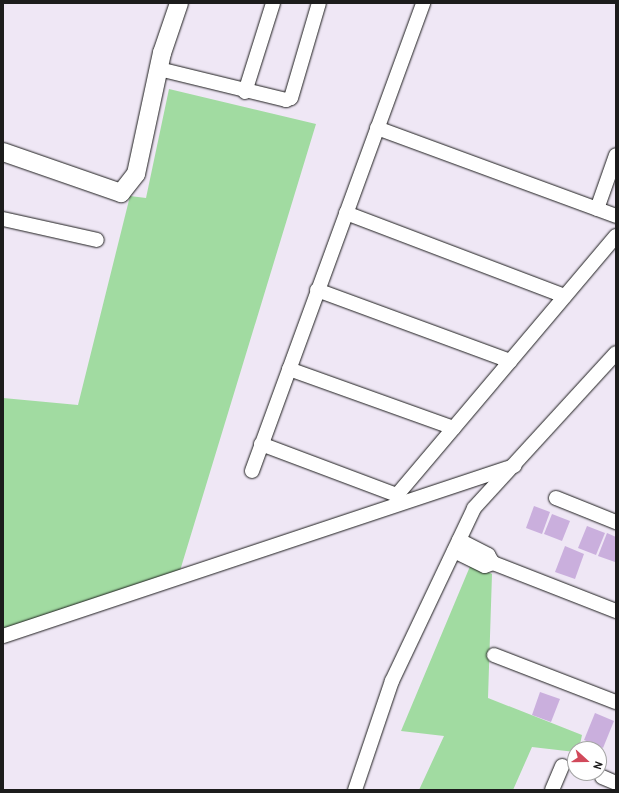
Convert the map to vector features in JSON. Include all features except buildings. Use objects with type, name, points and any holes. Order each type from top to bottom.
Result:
[{"type":"main road","points":[[3,152],[121,193],[136,174],[159,69],[179,3]]},
{"type":"street","points":[[245,92],[273,3]]},
{"type":"street","points":[[159,69],[280,100],[291,98],[319,3]]},
{"type":"street","points":[[252,471],[422,3]]},
{"type":"street","points":[[377,128],[616,216]]},
{"type":"street","points":[[597,209],[616,155]]},
{"type":"street","points":[[346,213],[565,296]]},
{"type":"street","points":[[3,219],[96,240]]},
{"type":"street","points":[[261,444],[397,495],[616,236]]},
{"type":"street","points":[[318,290],[510,361]]},
{"type":"street","points":[[355,790],[392,681],[474,508],[616,353]]},
{"type":"street","points":[[289,369],[454,428]]},
{"type":"street","points":[[3,636],[514,466]]},
{"type":"street","points":[[556,498],[616,522]]},
{"type":"street","points":[[457,546],[488,555],[493,563],[616,611]]},
{"type":"street","points":[[494,655],[616,702]]},
{"type":"street","points":[[552,790],[562,766]]},
{"type":"green space","points":[[169,89],[316,124],[179,574],[3,631],[3,398],[78,405],[130,196],[146,198]]},
{"type":"green space","points":[[471,564],[492,574],[488,698],[582,735],[581,741],[567,741],[567,751],[532,747],[513,790],[419,790],[444,736],[401,731]]}]
